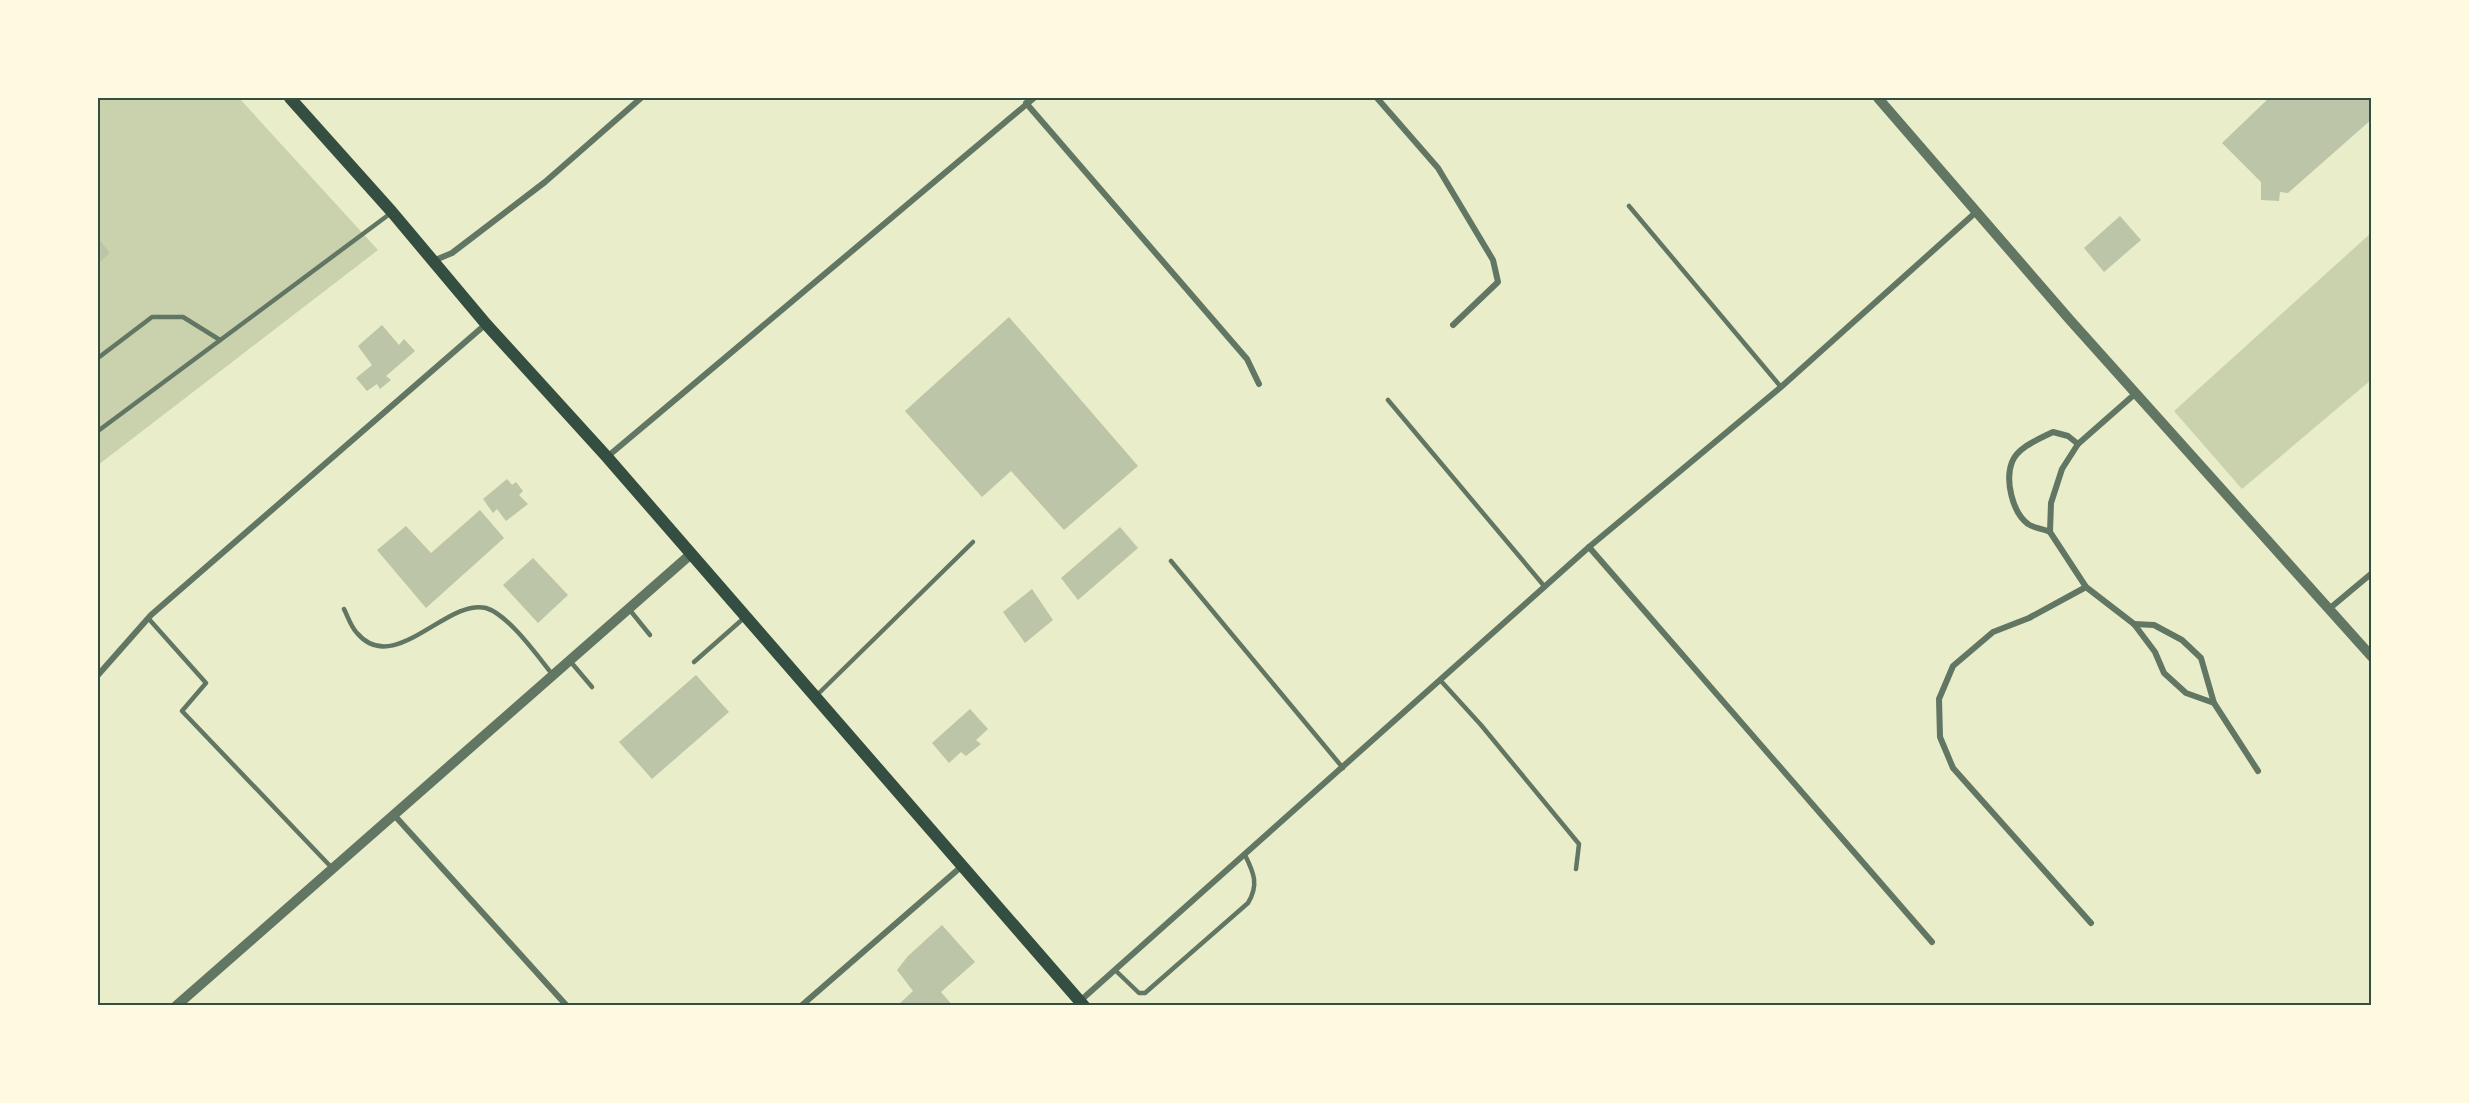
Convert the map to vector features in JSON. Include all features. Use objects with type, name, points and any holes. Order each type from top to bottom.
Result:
[{"type":"main road","points":[[290,98],[392,212],[486,324],[607,457],[1082,1003]]},
{"type":"street","points":[[433,261],[452,253],[545,182],[641,98]]},
{"type":"street","points":[[607,457],[1034,98]]},
{"type":"street","points":[[1377,98],[1438,168],[1493,260],[1498,282],[1453,325]]},
{"type":"street","points":[[1878,98],[1975,213],[2372,657]]},
{"type":"street","points":[[1026,103],[1247,359],[1259,384]]},
{"type":"street","points":[[1082,1003],[1115,970],[1589,547],[1781,387],[1975,213]]},
{"type":"street","points":[[98,675],[118,649],[148,618],[486,324]]},
{"type":"street","points":[[2136,393],[2078,444],[2062,469],[2052,502],[2050,532],[2086,587],[2134,624],[2155,652],[2164,673],[2186,693],[2214,703]]},
{"type":"street","points":[[2050,532],[2027,524],[2015,506],[2009,483],[2013,461],[2031,443],[2053,432],[2068,436],[2078,444]]},
{"type":"street","points":[[1589,547],[1932,942]]},
{"type":"street","points":[[176,1005],[395,816],[691,554]]},
{"type":"street","points":[[2329,609],[2372,573]]},
{"type":"street","points":[[2086,587],[2029,618],[1993,632],[1953,666],[1938,699],[1940,737],[1953,768],[1970,791],[2091,923]]},
{"type":"street","points":[[2134,624],[2154,625],[2182,640],[2201,658],[2214,703],[2258,771]]},
{"type":"street","points":[[395,816],[567,1005]]},
{"type":"street","points":[[801,1005],[962,866]]},
{"type":"lane","points":[[1629,206],[1781,387]]},
{"type":"lane","points":[[98,431],[392,212]]},
{"type":"lane","points":[[98,358],[152,317],[183,316],[220,340]]},
{"type":"lane","points":[[1388,400],[1545,587]]},
{"type":"lane","points":[[815,696],[974,542]]},
{"type":"lane","points":[[1171,561],[1343,768]]},
{"type":"lane","points":[[344,609],[356,633],[369,644],[383,647],[429,630],[460,611],[485,608],[497,614],[510,626],[553,675]]},
{"type":"lane","points":[[629,609],[650,635]]},
{"type":"lane","points":[[694,662],[746,617]]},
{"type":"lane","points":[[148,618],[206,683],[182,711],[333,869]]},
{"type":"lane","points":[[570,660],[592,687]]},
{"type":"lane","points":[[1441,681],[1481,725],[1579,844],[1576,869]]},
{"type":"lane","points":[[1115,970],[1139,993],[1145,993],[1230,919],[1248,903],[1256,885],[1254,873],[1245,855]]},
{"type":"green space","points":[[98,98],[239,98],[378,250],[98,465]]},
{"type":"green space","points":[[2371,233],[2371,380],[2242,489],[2174,411]]},
{"type":"building","points":[[2269,98],[2372,98],[2372,119],[2288,193],[2280,192],[2279,201],[2261,200],[2261,182],[2222,143]]},
{"type":"building","points":[[2120,216],[2141,240],[2104,272],[2084,248]]},
{"type":"building","points":[[98,238],[110,253],[98,264]]},
{"type":"building","points":[[1009,317],[1138,466],[1064,530],[1011,471],[982,497],[905,411]]},
{"type":"building","points":[[382,325],[399,345],[404,339],[415,351],[386,376],[391,380],[380,389],[377,384],[367,391],[356,378],[372,365],[358,346]]},
{"type":"building","points":[[507,479],[512,485],[516,482],[523,491],[519,495],[528,504],[506,521],[497,509],[493,513],[483,499]]},
{"type":"building","points":[[480,510],[504,538],[426,608],[377,550],[406,526],[431,553]]},
{"type":"building","points":[[1120,527],[1138,548],[1078,600],[1061,578]]},
{"type":"building","points":[[533,558],[568,595],[538,623],[503,585]]},
{"type":"building","points":[[1032,589],[1053,620],[1025,643],[1003,612]]},
{"type":"building","points":[[696,675],[729,712],[652,779],[619,742]]},
{"type":"building","points":[[970,709],[988,729],[976,740],[981,744],[966,756],[961,752],[949,763],[932,743]]},
{"type":"building","points":[[942,925],[975,962],[941,992],[953,1006],[897,1006],[913,991],[897,970],[908,956]]}]
